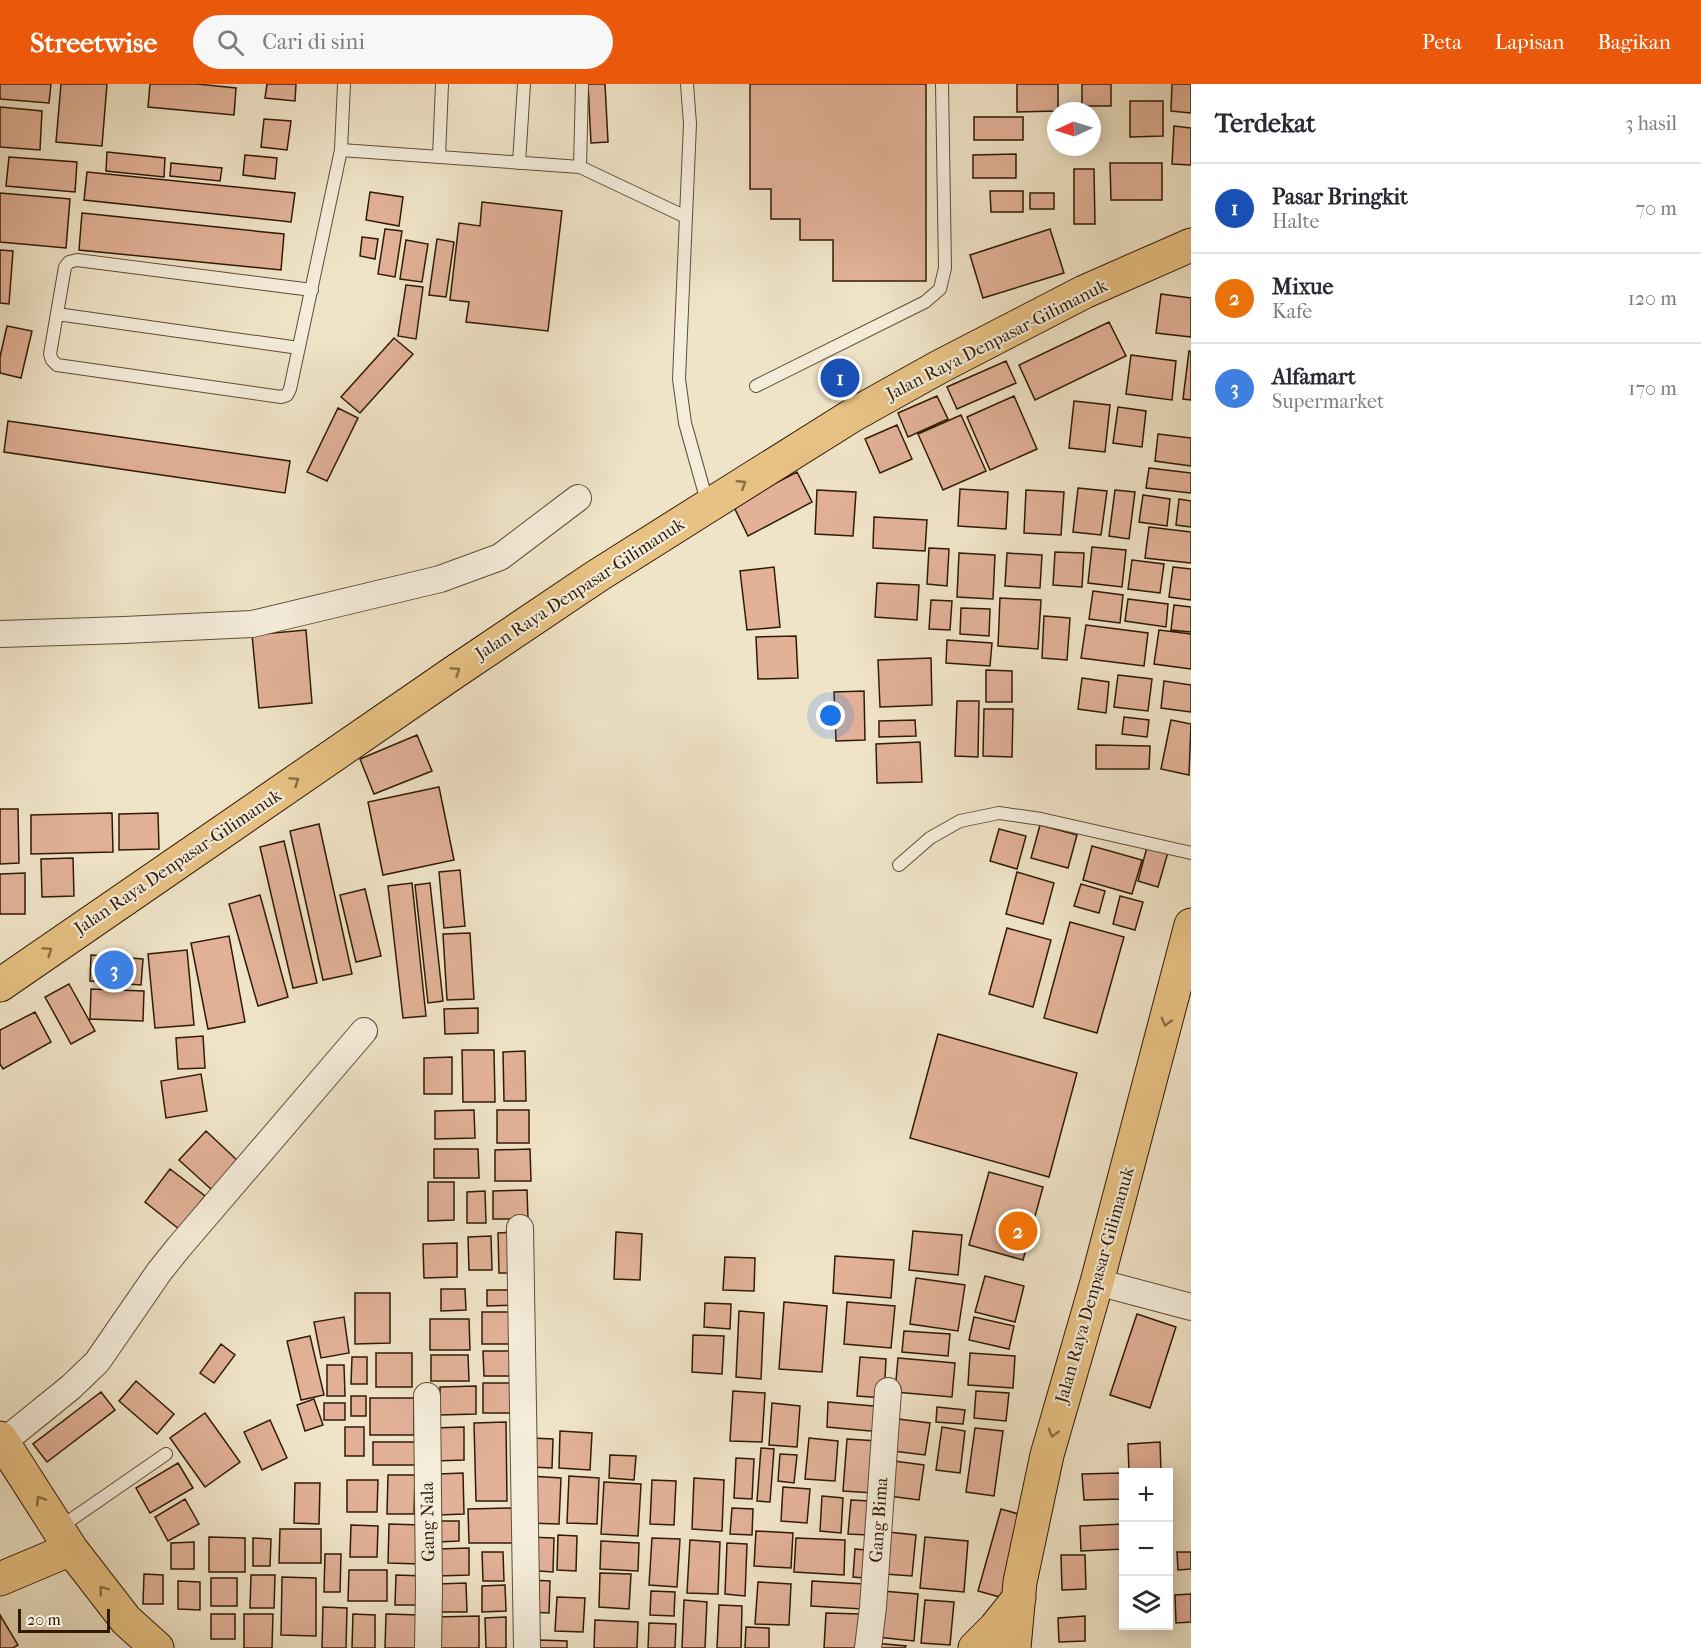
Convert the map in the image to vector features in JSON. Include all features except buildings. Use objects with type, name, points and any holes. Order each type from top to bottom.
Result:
[{"type":"highway","name":"Jalan Raya Denpasar-Gilimanuk","points":[[0,984],[597,576],[853,415],[939,367],[1084,292],[1191,245]]},
{"type":"highway","name":"Jalan Raya Denpasar-Gilimanuk","points":[[1014,1648],[1020,1582],[1047,1455],[1097,1282],[1191,925]]},
{"type":"highway","points":[[1,1440],[65,1539],[126,1620],[157,1648]]},
{"type":"highway","points":[[0,1579],[65,1539]]},
{"type":"highway","points":[[975,1648],[995,1628],[1019,1598]]},
{"type":"street","points":[[0,634],[252,624],[440,579],[500,557],[578,498]]},
{"type":"street","points":[[1,1440],[71,1388],[97,1362],[166,1264],[364,1031]]},
{"type":"street","points":[[520,1228],[527,1648]]},
{"type":"street","points":[[1097,1282],[1191,1307]]},
{"type":"street","name":"Gang Bima","points":[[868,1648],[874,1596],[888,1391]]},
{"type":"street","name":"Gang Nala","points":[[427,1396],[428,1648]]},
{"type":"lane","points":[[312,290],[77,260],[69,262],[65,267],[50,354],[57,365],[281,397],[287,395],[312,290],[341,150],[344,84]]},
{"type":"lane","points":[[439,157],[442,84]]},
{"type":"lane","points":[[519,163],[524,84]]},
{"type":"lane","points":[[580,168],[582,84]]},
{"type":"lane","points":[[687,84],[690,124],[679,379],[685,423],[708,506]]},
{"type":"lane","points":[[756,386],[925,302],[940,289],[945,268],[942,84]]},
{"type":"lane","points":[[341,150],[580,168],[686,217]]},
{"type":"lane","points":[[57,314],[299,348]]},
{"type":"lane","points":[[899,864],[930,838],[960,821],[999,813],[1041,819],[1191,853]]},
{"type":"lane","points":[[65,1539],[166,1454]]},
{"type":"place","name":"Pasar Bringkit","points":[[840,378]]},
{"type":"place","name":"Alfamart","points":[[114,970]]},
{"type":"place","name":"Mixue","points":[[1018,1231]]}]
